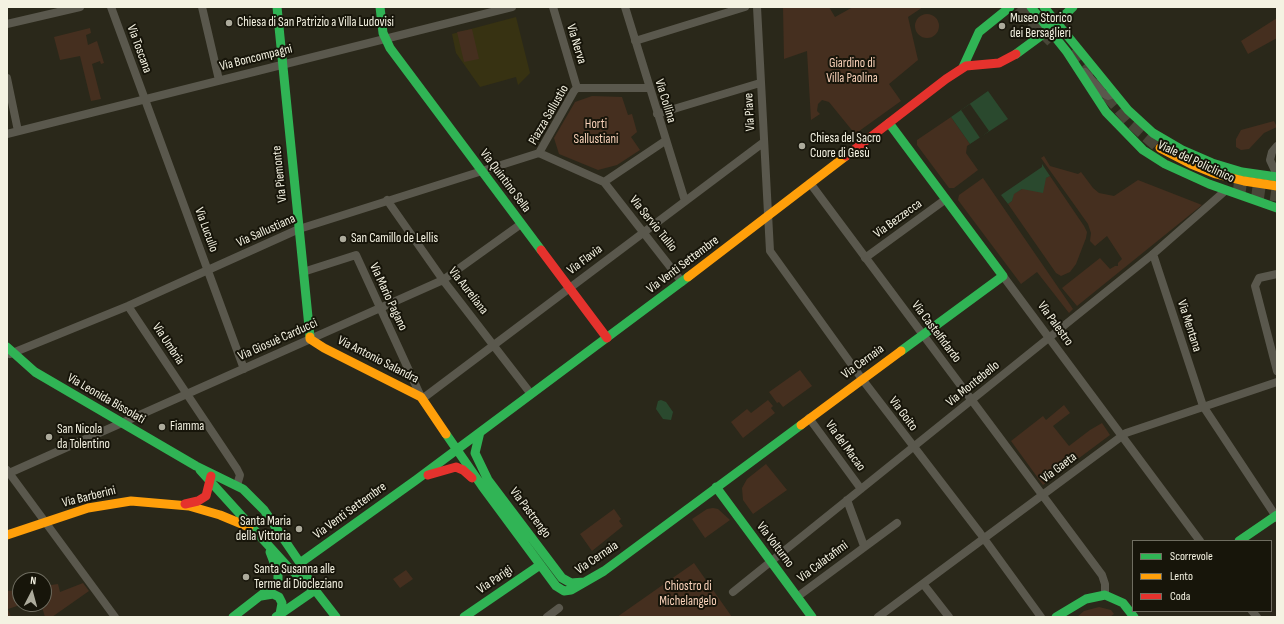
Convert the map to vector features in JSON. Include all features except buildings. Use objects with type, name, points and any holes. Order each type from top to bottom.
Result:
[{"type":"main road","name":"Via Piemonte","points":[[277,7],[310,339]]},
{"type":"main road","points":[[380,7],[385,39]]},
{"type":"main road","name":"Via Venti Settembre","points":[[963,67],[979,32],[1010,7]]},
{"type":"main road","name":"Viale del Policlinico","points":[[1031,7],[1067,52],[1106,112],[1137,145],[1154,158],[1225,191],[1277,208]]},
{"type":"main road","name":"Viale del Policlinico","points":[[1044,7],[1115,94],[1163,145],[1227,168],[1277,176]]},
{"type":"main road","points":[[1061,7],[1072,7]]},
{"type":"main road","name":"Via Venti Settembre","points":[[300,563],[416,480],[682,282],[963,67],[974,64],[1001,63],[1050,29],[1072,7]]},
{"type":"main road","name":"Via Quintino Sella","points":[[385,39],[390,48],[481,171],[607,338]]},
{"type":"main road","name":"Via Palestro","points":[[889,123],[1003,276]]},
{"type":"main road","points":[[1163,145],[1208,171],[1238,180],[1277,187]]},
{"type":"main road","name":"Viale del Policlinico","points":[[1244,197],[1277,199]]},
{"type":"main road","name":"Via Cernaia","points":[[569,591],[593,578],[1003,276]]},
{"type":"main road","name":"Via Antonio Salandra","points":[[310,339],[324,348],[410,390],[422,399],[457,448]]},
{"type":"main road","name":"Via Leonida Bissolati","points":[[9,352],[35,372],[196,466],[211,478],[229,504],[266,545],[297,576],[314,589]]},
{"type":"main road","name":"Via Pastrengo","points":[[480,432],[474,451],[481,468],[562,578],[574,583],[582,583],[593,578]]},
{"type":"main road","name":"Via Pastrengo","points":[[457,448],[482,486],[558,588],[564,591],[569,591]]},
{"type":"main road","name":"Via Venti Settembre","points":[[416,480],[453,467]]},
{"type":"main road","name":"Via Pastrengo","points":[[453,467],[462,468],[482,486]]},
{"type":"main road","points":[[180,504],[204,498],[208,493],[211,478],[240,487],[264,510],[300,563],[314,589],[336,617]]},
{"type":"main road","points":[[229,504],[240,487]]},
{"type":"main road","name":"Via Volturno","points":[[716,488],[812,617]]},
{"type":"main road","name":"Via Barberini","points":[[7,536],[80,511],[110,504],[149,501],[180,504]]},
{"type":"main road","points":[[180,504],[220,515],[249,527]]},
{"type":"main road","points":[[1241,540],[1277,517]]},
{"type":"main road","points":[[233,617],[278,582],[278,573],[266,545]]},
{"type":"main road","name":"Via Parigi","points":[[464,617],[540,565]]},
{"type":"main road","points":[[278,616],[300,601],[314,589]]},
{"type":"main road","points":[[249,617],[250,608],[258,598],[273,594],[279,597],[282,603],[278,616]]},
{"type":"main road","points":[[1056,617],[1086,598],[1104,595],[1119,601],[1132,611]]},
{"type":"street","points":[[7,24],[80,7]]},
{"type":"street","name":"Via Toscana","points":[[111,7],[144,99]]},
{"type":"street","points":[[202,7],[219,80]]},
{"type":"street","name":"Via Boncompagni","points":[[7,134],[385,39],[496,9],[512,7]]},
{"type":"street","name":"Via Nerva","points":[[553,7],[577,88]]},
{"type":"street","name":"Via Collina","points":[[625,7],[634,41],[685,201]]},
{"type":"street","points":[[634,41],[745,7]]},
{"type":"street","name":"Via Piave","points":[[757,7],[768,216]]},
{"type":"street","name":"Viale del Policlinico","points":[[1067,52],[1104,94],[1108,96],[1115,94]]},
{"type":"street","points":[[7,78],[18,131]]},
{"type":"street","points":[[657,114],[760,83]]},
{"type":"street","name":"Piazza Sallustio","points":[[604,182],[539,153],[577,88],[649,88]]},
{"type":"street","name":"Via Lucullo","points":[[144,99],[244,369]]},
{"type":"street","points":[[604,182],[665,141]]},
{"type":"street","name":"Via Flavia","points":[[422,399],[764,142]]},
{"type":"street","points":[[1154,158],[1155,147],[1159,143],[1163,145]]},
{"type":"street","points":[[1277,146],[1272,152],[1270,160],[1277,176]]},
{"type":"street","name":"Via Sallustiana","points":[[9,352],[128,306],[299,229],[539,153]]},
{"type":"street","name":"Via Servio Tullio","points":[[604,182],[644,231],[682,282]]},
{"type":"street","name":"Via Castelfidardo","points":[[810,183],[1103,576],[1105,584],[1104,595]]},
{"type":"street","name":"Via Montebello","points":[[733,592],[1153,254],[1225,191]]},
{"type":"street","name":"Via Bezzecca","points":[[865,258],[946,199]]},
{"type":"street","name":"Via Aureliana","points":[[387,200],[444,280],[531,394]]},
{"type":"street","name":"Via Goito","points":[[768,216],[768,242],[771,254],[862,379],[984,539],[1041,617]]},
{"type":"street","name":"Via Giosuè Carducci","points":[[8,472],[123,423],[444,280],[521,224]]},
{"type":"street","name":"Via Mentana","points":[[1153,254],[1203,406],[1277,517]]},
{"type":"street","name":"Via Mario Pagano","points":[[303,272],[356,256],[422,399]]},
{"type":"street","points":[[1277,274],[1259,278],[1254,286],[1277,371]]},
{"type":"street","name":"Via Palestro","points":[[1003,276],[1199,540]]},
{"type":"street","name":"Via Umbria","points":[[128,306],[239,472],[240,487]]},
{"type":"street","name":"Via Gaeta","points":[[878,617],[1122,436],[1134,430],[1277,382]]},
{"type":"street","name":"Via del Macao","points":[[809,418],[861,489]]},
{"type":"street","points":[[8,472],[115,617]]},
{"type":"street","name":"Via Calatafimi","points":[[847,500],[864,546]]},
{"type":"street","name":"Via Calatafimi","points":[[797,597],[897,523]]},
{"type":"street","points":[[924,584],[949,617]]},
{"type":"street","points":[[547,617],[560,608]]},
{"type":"shaded area","points":[[516,17],[530,73],[518,85],[516,77],[480,87],[456,53],[452,34]]},
{"type":"shaded area","points":[[988,91],[1008,119],[970,144],[951,117]]},
{"type":"shaded area","points":[[1042,164],[1050,176],[1046,178],[1043,193],[1022,189],[1014,194],[1012,201],[1008,204],[1001,195],[1042,167]]},
{"type":"shaded area","points":[[661,400],[666,402],[673,412],[671,420],[663,419],[656,409],[658,401]]},
{"type":"green space","name":"Giardino di Villa Paolina","points":[[783,7],[829,7],[835,17],[853,7],[923,7],[908,17],[918,60],[889,84],[901,101],[855,134],[829,102],[822,100],[818,104],[817,111],[820,114],[811,120],[807,51],[784,59]]},
{"type":"green space","points":[[927,14],[936,17],[939,26],[936,35],[927,38],[918,35],[915,26],[918,17]]},
{"type":"green space","points":[[1277,18],[1277,38],[1248,54],[1241,41]]},
{"type":"green space","points":[[90,28],[91,33],[86,35],[88,45],[97,41],[104,63],[101,64],[100,61],[92,64],[101,99],[91,101],[80,56],[60,60],[54,37]]},
{"type":"green space","points":[[472,29],[479,59],[464,62],[457,32]]},
{"type":"green space","name":"Horti Sallustiani","points":[[592,96],[622,97],[628,115],[632,114],[637,132],[631,137],[640,150],[617,165],[598,170],[559,154],[554,138],[575,102]]},
{"type":"green space","points":[[951,117],[970,144],[967,146],[966,153],[978,170],[954,188],[949,188],[917,145],[917,140]]},
{"type":"green space","points":[[1274,121],[1277,127],[1264,133],[1249,149],[1241,150],[1236,147],[1236,139],[1241,130]]},
{"type":"green space","points":[[1044,156],[1050,166],[1078,174],[1081,172],[1093,188],[1099,193],[1114,196],[1138,180],[1202,205],[1077,306],[1062,288],[1100,258],[1110,269],[1118,266],[1118,263],[1122,259],[1107,236],[1095,246],[1090,241],[1091,233],[1088,224],[1041,158]]},
{"type":"green space","points":[[1050,176],[1087,232],[1076,264],[1070,272],[1061,276],[1056,273],[1008,204],[1012,201],[1013,194]]},
{"type":"green space","points":[[983,178],[1073,309],[1069,313],[1037,272],[1021,284],[958,200],[959,195]]},
{"type":"green space","points":[[800,370],[812,386],[783,407],[779,402],[777,403],[769,392]]},
{"type":"green space","points":[[768,400],[773,406],[771,408],[775,413],[743,438],[731,422],[747,409],[751,413]]},
{"type":"green space","points":[[1064,405],[1070,413],[1053,426],[1069,446],[1102,423],[1110,435],[1043,485],[1011,441],[1043,416],[1046,420]]},
{"type":"green space","points":[[766,464],[787,490],[753,514],[743,500],[742,488],[747,479]]},
{"type":"green space","points":[[614,509],[621,519],[619,521],[623,526],[592,551],[580,534]]},
{"type":"green space","points":[[707,509],[718,509],[730,520],[705,538],[692,519]]},
{"type":"green space","name":"Chiostro di Michelangelo","points":[[694,563],[732,617],[617,617]]},
{"type":"green space","points":[[406,570],[413,579],[400,588],[393,579]]},
{"type":"green space","points":[[83,583],[89,591],[52,617],[45,617],[43,612],[52,612],[52,585],[58,584],[60,592]]},
{"type":"green space","points":[[7,591],[12,591],[12,608],[8,609],[11,617],[7,617]]},
{"type":"green space","points":[[1099,607],[1111,610],[1114,614],[1110,617],[1077,617],[1084,611]]},
{"type":"pier","points":[[970,104],[989,131],[980,138],[961,110]]},
{"type":"tunnel","points":[[1019,7],[1052,41]]},
{"type":"tunnel","points":[[1070,52],[1130,121],[1160,148]]},
{"type":"tunnel","points":[[1233,189],[1277,195]]},
{"type":"traffic: fast","points":[[277,7],[310,337]]},
{"type":"traffic: fast","points":[[380,7],[383,33],[390,48],[541,250]]},
{"type":"traffic: fast","points":[[963,67],[979,32],[1010,7]]},
{"type":"traffic: fast","points":[[1031,7],[1067,52],[1106,112],[1143,150],[1165,164],[1209,184],[1277,208]]},
{"type":"traffic: fast","points":[[1044,7],[1128,110],[1153,133],[1182,150],[1212,163],[1242,172],[1277,177]]},
{"type":"traffic: fast","points":[[1016,54],[1050,29],[1073,7]]},
{"type":"traffic: fast","points":[[889,123],[1003,276],[901,351]]},
{"type":"traffic: fast","points":[[300,563],[416,480],[688,277]]},
{"type":"traffic: fast","points":[[7,347],[35,372],[196,466],[243,489],[264,510],[300,563],[313,588]]},
{"type":"traffic: fast","points":[[446,434],[482,486],[556,586],[564,591],[571,590],[604,571],[801,425]]},
{"type":"traffic: fast","points":[[480,432],[475,453],[488,480],[562,578],[571,583],[584,582]]},
{"type":"traffic: fast","points":[[200,470],[288,567],[315,590],[336,617]]},
{"type":"traffic: fast","points":[[716,487],[812,617]]},
{"type":"traffic: fast","points":[[1240,540],[1277,515]]},
{"type":"traffic: fast","points":[[233,617],[278,582],[278,573],[270,552]]},
{"type":"traffic: fast","points":[[464,617],[540,565]]},
{"type":"traffic: fast","points":[[276,617],[315,590]]},
{"type":"traffic: fast","points":[[261,596],[273,594],[279,597],[282,603],[280,614]]},
{"type":"traffic: fast","points":[[1056,617],[1086,599],[1105,595],[1123,603],[1134,617]]},
{"type":"traffic: slow","points":[[1160,148],[1191,164],[1216,174],[1244,181],[1277,186]]},
{"type":"traffic: slow","points":[[688,277],[846,156]]},
{"type":"traffic: slow","points":[[310,337],[310,339],[324,348],[421,397],[446,434]]},
{"type":"traffic: slow","points":[[801,425],[901,351]]},
{"type":"traffic: slow","points":[[7,535],[88,508],[131,501],[189,506],[220,515],[249,527]]},
{"type":"traffic: jam","points":[[846,156],[946,79],[966,66],[999,63],[1016,54]]},
{"type":"traffic: jam","points":[[541,250],[607,338]]},
{"type":"traffic: jam","points":[[428,475],[456,467],[463,470],[472,478]]},
{"type":"traffic: jam","points":[[185,504],[198,501],[206,496],[211,476]]},
{"type":"place","name":"Chiesa di San Patrizio a Villa Ludovisi","points":[[229,23]]},
{"type":"place","name":"Museo Storico dei Bersaglieri","points":[[1002,26]]},
{"type":"place","name":"Chiesa del Sacro Cuore di Gesù","points":[[802,146]]},
{"type":"place","name":"San Camillo de Lellis","points":[[343,239]]},
{"type":"place","name":"Fiamma","points":[[162,427]]},
{"type":"place","name":"San Nicola da Tolentino","points":[[49,437]]},
{"type":"place","name":"Santa Maria della Vittoria","points":[[299,529]]},
{"type":"place","name":"Santa Susanna alle Terme di Diocleziano","points":[[246,577]]}]
